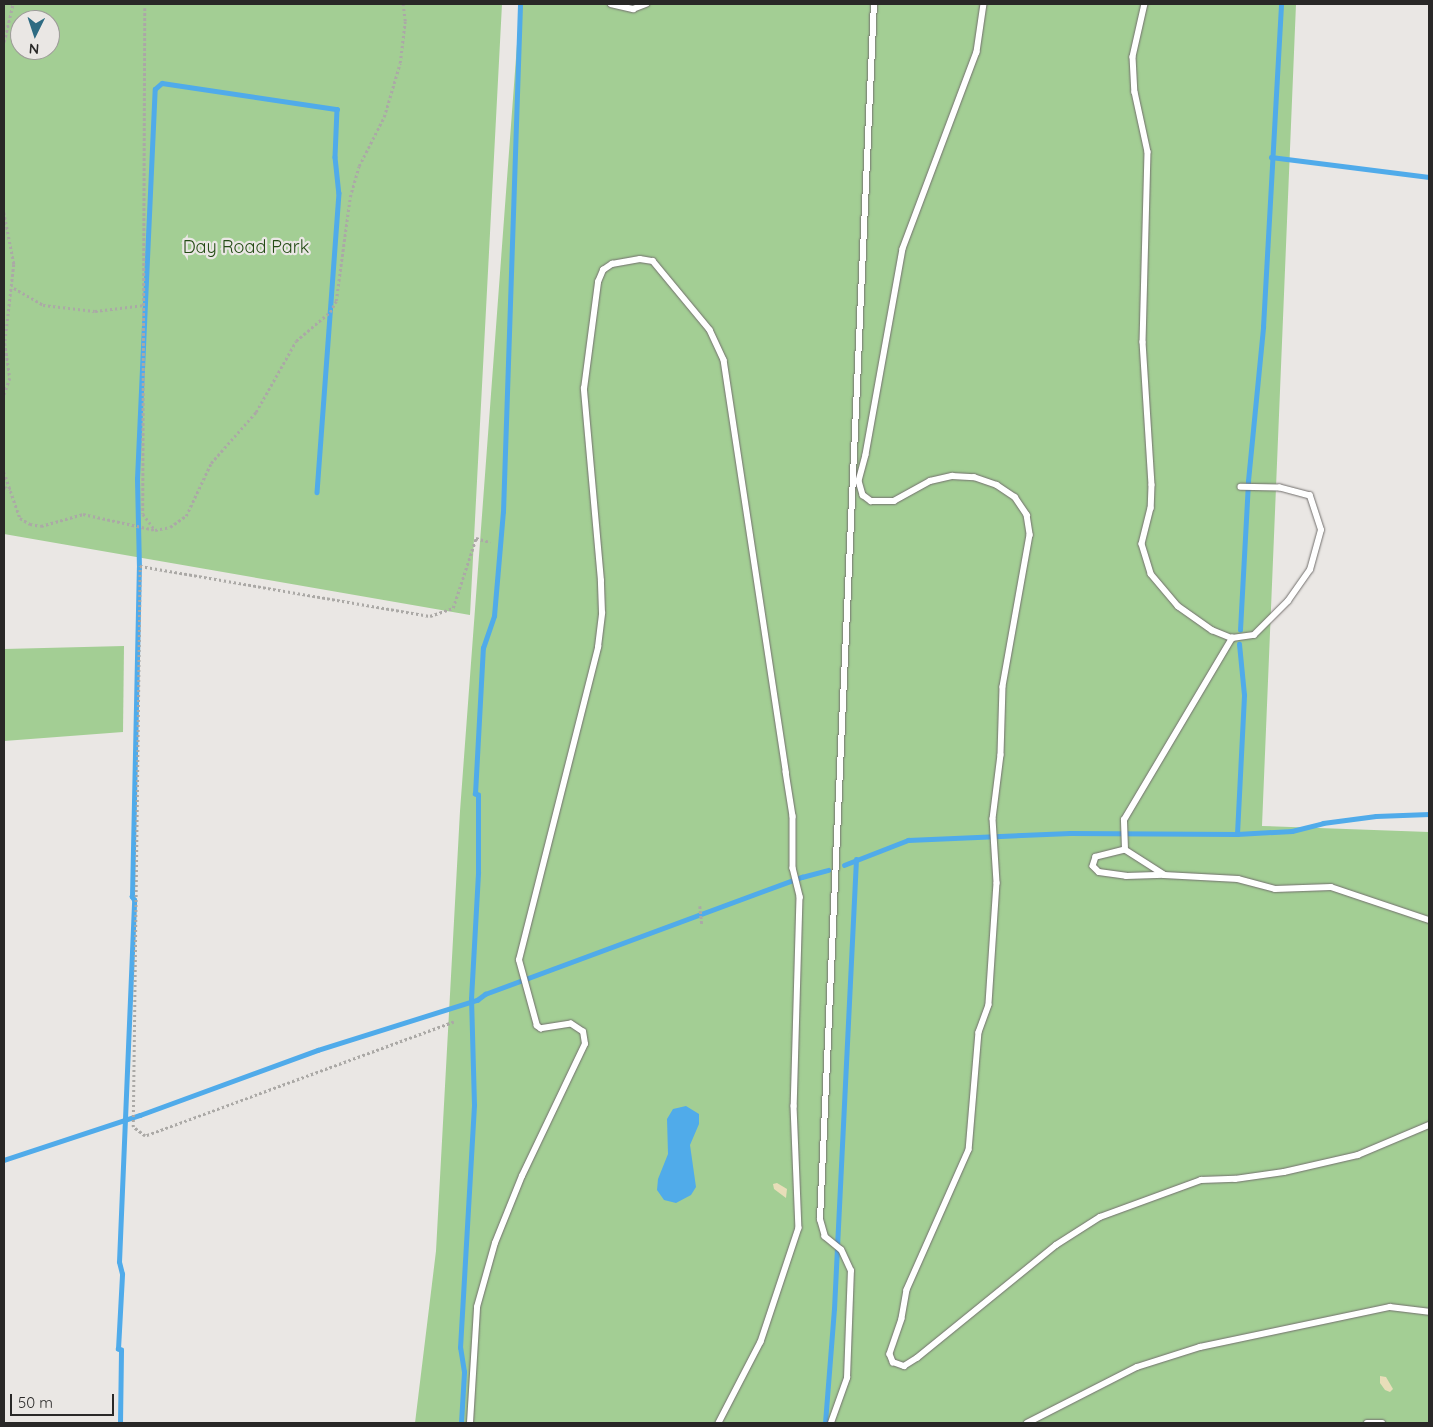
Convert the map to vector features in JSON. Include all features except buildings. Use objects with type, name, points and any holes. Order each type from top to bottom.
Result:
[{"type":"lane","points":[[611,4],[633,9],[646,4]]},
{"type":"lane","points":[[831,1423],[847,1378],[851,1271],[841,1250],[825,1237],[820,1220],[874,4]]},
{"type":"lane","points":[[984,4],[977,52],[903,249],[866,454],[859,481],[863,495],[871,501],[894,501],[930,481],[952,476],[974,477],[997,486],[1014,497],[1026,515],[1030,535],[1003,687],[1001,755],[994,823],[997,883],[989,1004],[979,1032],[969,1150],[907,1290],[902,1319],[890,1354],[897,1366],[904,1366],[917,1358],[1056,1244],[1100,1217],[1201,1180],[1235,1179],[1284,1172],[1349,1157],[1429,1125]]},
{"type":"lane","points":[[1146,4],[1133,57],[1135,92],[1148,152],[1143,342],[1152,485],[1150,508],[1142,544],[1151,574],[1178,606],[1212,630],[1232,638],[1254,635],[1288,601],[1310,570],[1321,530],[1310,496],[1280,488],[1241,487]]},
{"type":"lane","points":[[470,1423],[477,1307],[495,1243],[522,1176],[585,1044],[583,1032],[571,1024],[542,1029],[537,1026],[519,960],[598,647],[602,614],[601,581],[584,389],[598,282],[604,270],[625,260],[653,261],[710,330],[724,360],[790,798],[793,870],[798,888],[794,1106],[799,1228],[761,1342],[719,1423]]},
{"type":"lane","points":[[1125,850],[1124,824],[1130,807],[1232,638]]},
{"type":"lane","points":[[1164,875],[1125,850],[1096,857],[1092,866],[1099,872],[1126,876],[1164,875],[1238,879],[1276,889],[1331,887],[1429,920]]},
{"type":"lane","points":[[1027,1423],[1137,1367],[1200,1347],[1390,1306],[1429,1312]]},
{"type":"lane","points":[[1367,1423],[1382,1423]]},
{"type":"path","points":[[4,42],[13,4]]},
{"type":"path","points":[[4,472],[20,518],[30,524],[41,526],[83,514],[155,530],[170,527],[186,516],[211,463],[256,412],[285,356],[296,341],[330,312],[336,301],[350,197],[359,166],[384,117],[400,63],[405,21],[403,4]]},
{"type":"path","points":[[145,8],[143,514],[155,530]]},
{"type":"path","points":[[4,212],[14,264],[14,288],[5,344],[10,378],[4,395]]},
{"type":"path","points":[[14,288],[43,305],[95,311],[145,304]]},
{"type":"path","points":[[4,487],[11,489]]},
{"type":"path","points":[[454,1022],[145,1136],[133,1127],[140,566],[430,616],[453,608],[476,538],[490,542]]},
{"type":"path","points":[[700,906],[702,925]]},
{"type":"green space","name":"Day Road Park","points":[[4,4],[502,4],[470,615],[4,534]]},
{"type":"green space","points":[[520,4],[1296,4],[1262,826],[1429,832],[1429,1423],[415,1423],[436,1251],[460,811]]},
{"type":"green space","points":[[124,646],[123,732],[4,741],[4,649]]},
{"type":"sand","points":[[777,1183],[787,1189],[786,1198],[774,1189],[773,1184]]},
{"type":"sand","points":[[1380,1376],[1386,1377],[1393,1389],[1390,1392],[1385,1390],[1380,1383]]},
{"type":"water","points":[[686,1106],[699,1114],[699,1124],[690,1145],[696,1187],[691,1195],[676,1203],[664,1200],[657,1190],[658,1179],[668,1154],[667,1119],[673,1109]]},
{"type":"waterway","points":[[461,1423],[464,1372],[460,1348],[474,1105],[471,999],[478,872],[478,795],[475,794],[483,648],[494,616],[503,512],[520,4]]},
{"type":"waterway","points":[[1240,630],[1248,481],[1263,327],[1281,4]]},
{"type":"waterway","points":[[120,1423],[121,1350],[118,1349],[122,1274],[119,1262],[134,900],[132,897],[139,568],[137,479],[155,89],[162,83],[337,109],[335,157],[339,193],[317,492]]},
{"type":"waterway","points":[[1271,157],[1429,177]]},
{"type":"waterway","points":[[1237,834],[1244,695],[1239,644]]},
{"type":"waterway","points":[[844,865],[908,840],[1070,833],[1237,834],[1292,831],[1323,823],[1376,816],[1429,814]]},
{"type":"waterway","points":[[825,1423],[834,1309],[856,860]]},
{"type":"waterway","points":[[4,1160],[140,1115],[318,1050],[477,1000],[485,994],[802,877],[828,870]]}]
